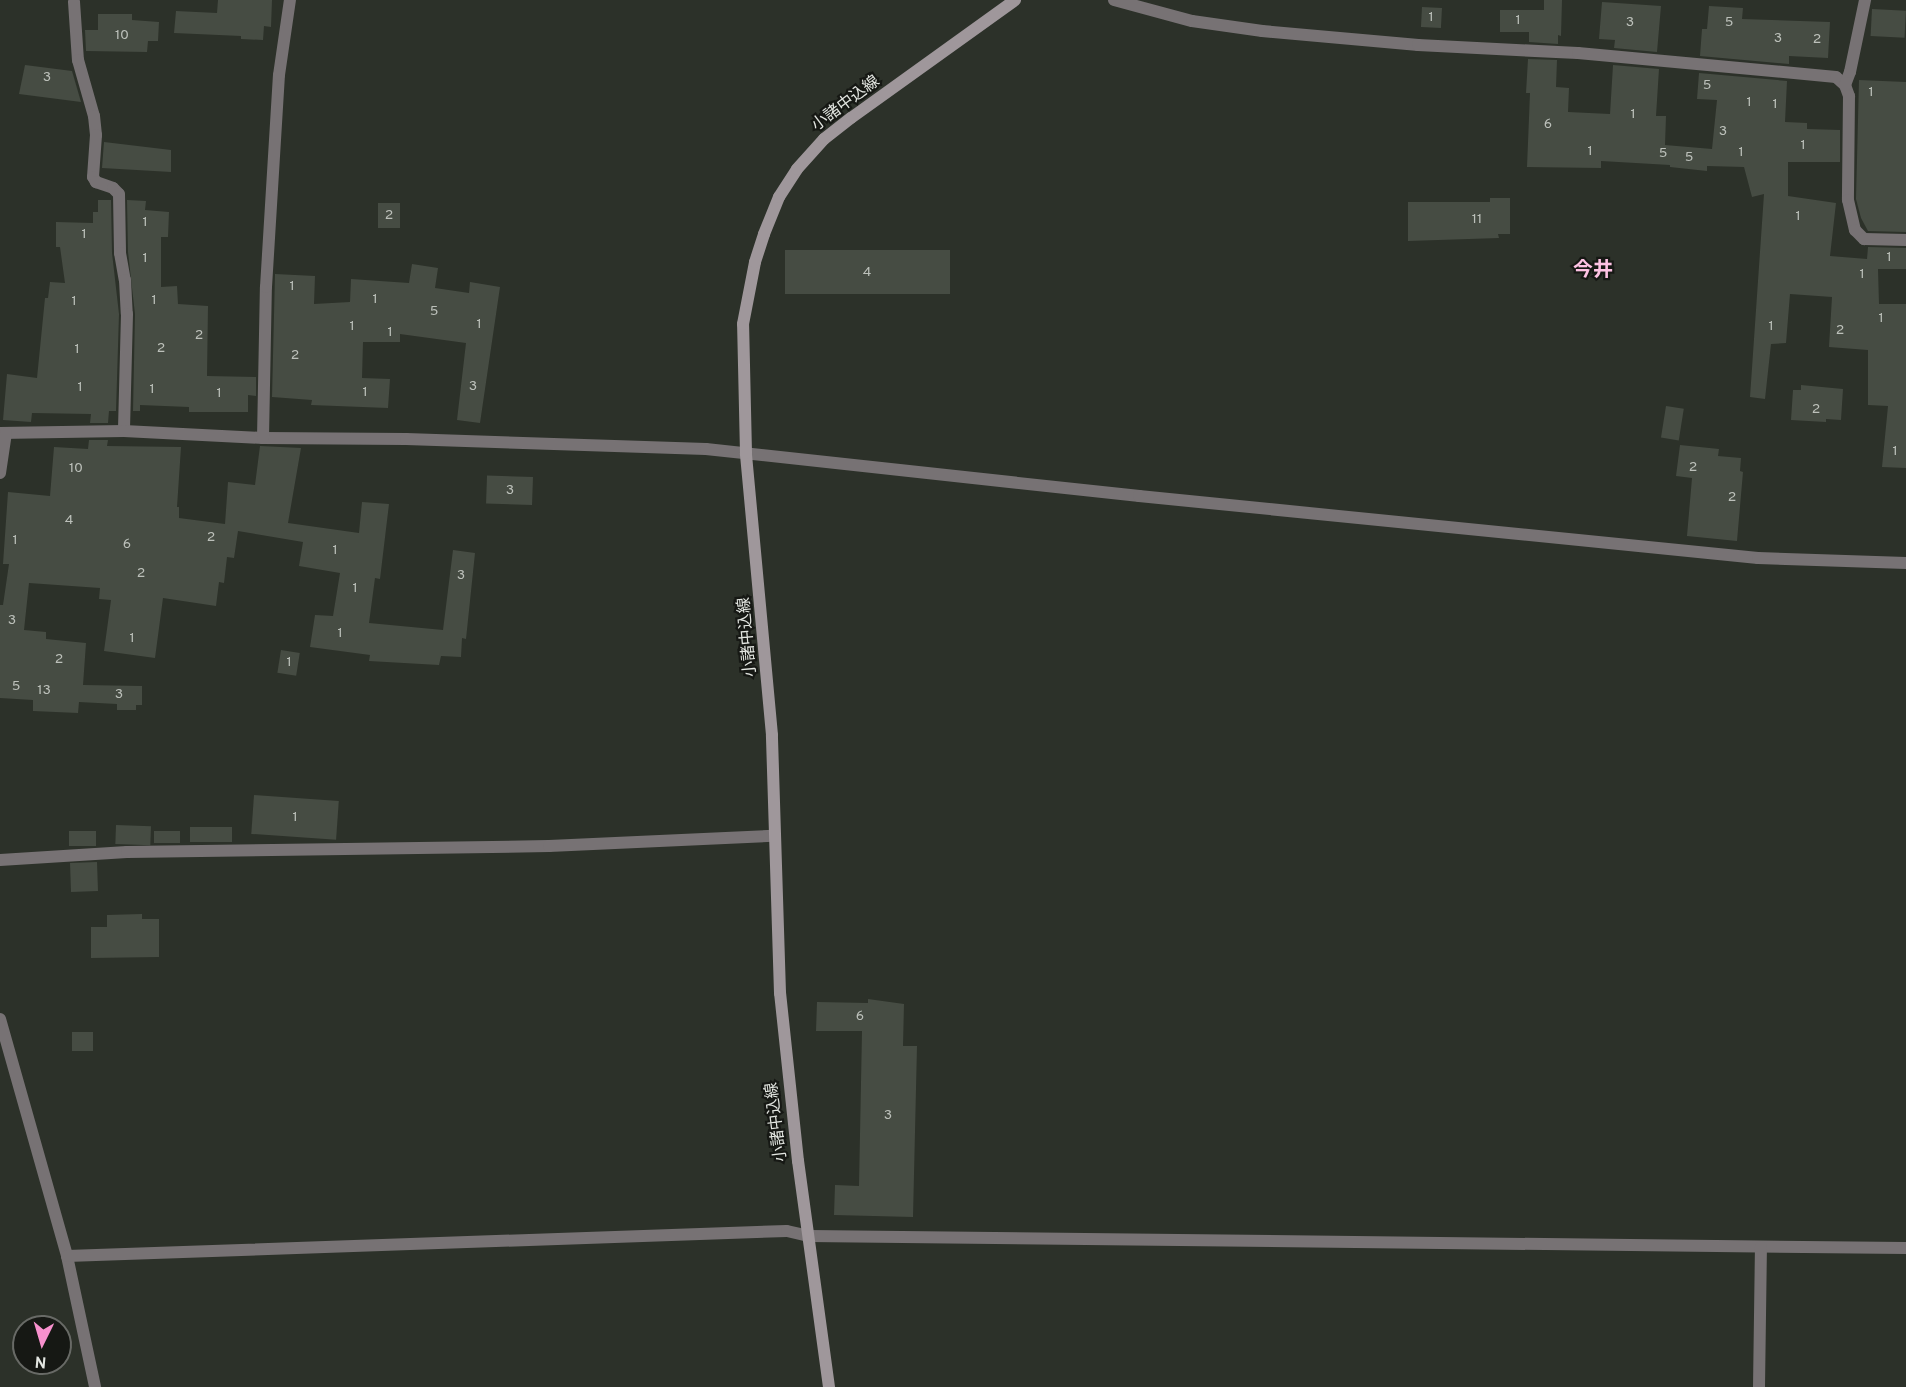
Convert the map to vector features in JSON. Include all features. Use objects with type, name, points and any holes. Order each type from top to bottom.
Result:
[{"type":"main road","name":"小諸中込線","points":[[829,1387],[798,1161],[780,993],[768,670],[746,453],[743,324],[755,262],[778,197],[797,169],[824,139],[1015,0]]},
{"type":"street","points":[[263,438],[266,287],[279,75],[290,0]]},
{"type":"street","points":[[1114,0],[1192,21],[1262,31],[1418,45],[1578,53],[1816,73],[1836,77],[1845,85]]},
{"type":"street","points":[[1865,0],[1850,72],[1845,85],[1850,115],[1848,200],[1855,230],[1864,238],[1906,240]]},
{"type":"street","points":[[74,2],[78,60],[94,116],[96,135],[93,177],[96,182],[113,188],[119,194],[120,253],[125,280],[126,314],[124,431]]},
{"type":"street","points":[[0,473],[3,433],[124,431],[263,438],[406,438],[706,449],[1069,489],[1758,558],[1906,563]]},
{"type":"street","points":[[0,860],[127,852],[549,846],[773,836]]},
{"type":"street","points":[[0,1018],[67,1256],[95,1387]]},
{"type":"street","points":[[67,1256],[787,1231],[809,1236],[1906,1248]]},
{"type":"street","points":[[1759,1387],[1761,1247]]},
{"type":"building","points":[[218,0],[272,0],[271,27],[264,26],[263,40],[241,39],[241,36],[174,33],[176,11],[217,13]]},
{"type":"building","points":[[1544,0],[1562,0],[1561,36],[1558,35],[1558,44],[1529,42],[1529,32],[1500,32],[1500,10],[1544,10]]},
{"type":"building","points":[[1602,2],[1661,6],[1657,52],[1614,48],[1615,40],[1599,39]]},
{"type":"building","points":[[1709,6],[1743,8],[1742,19],[1830,22],[1828,58],[1789,56],[1789,64],[1700,56],[1702,29],[1707,29]]},
{"type":"building","points":[[1422,7],[1442,8],[1441,28],[1421,27]]},
{"type":"building","points":[[1872,9],[1906,11],[1905,38],[1871,36]]},
{"type":"building","points":[[98,14],[132,14],[132,20],[159,22],[158,41],[148,41],[147,52],[86,51],[85,30],[98,30]]},
{"type":"building","points":[[1528,59],[1557,60],[1556,87],[1569,88],[1568,112],[1610,114],[1613,65],[1659,69],[1656,116],[1666,116],[1665,145],[1712,149],[1717,100],[1697,99],[1699,73],[1787,81],[1785,122],[1807,123],[1807,129],[1840,130],[1840,162],[1788,162],[1788,196],[1836,203],[1830,256],[1867,259],[1868,247],[1906,248],[1906,269],[1878,269],[1879,304],[1906,304],[1906,468],[1882,467],[1888,406],[1868,405],[1868,350],[1829,347],[1832,297],[1790,294],[1786,343],[1771,344],[1765,399],[1750,397],[1764,194],[1752,197],[1744,167],[1707,166],[1707,171],[1670,167],[1670,165],[1601,161],[1601,168],[1527,167],[1530,93],[1526,93]]},
{"type":"building","points":[[25,65],[72,71],[81,102],[19,94]]},
{"type":"building","points":[[1859,80],[1906,82],[1906,232],[1868,231],[1861,218],[1856,199]]},
{"type":"building","points":[[104,142],[171,150],[171,172],[102,168]]},
{"type":"building","points":[[1490,198],[1510,198],[1510,234],[1498,234],[1499,238],[1408,241],[1408,202],[1490,202]]},
{"type":"building","points":[[98,200],[111,200],[112,253],[119,314],[116,411],[109,411],[108,423],[90,423],[91,414],[32,413],[31,422],[3,420],[7,374],[37,378],[45,298],[48,298],[50,282],[65,283],[60,247],[56,247],[56,222],[93,223],[93,212],[98,212]]},
{"type":"building","points":[[127,200],[146,201],[145,210],[169,212],[168,237],[161,237],[161,287],[177,286],[178,304],[208,306],[207,376],[256,377],[256,396],[248,395],[248,412],[189,412],[189,407],[140,405],[140,411],[133,411],[135,314],[128,252]]},
{"type":"building","points":[[378,203],[400,203],[400,228],[378,228]]},
{"type":"building","points":[[785,250],[950,250],[950,294],[785,294]]},
{"type":"building","points":[[412,264],[438,268],[435,288],[469,293],[470,282],[500,287],[480,423],[457,420],[466,343],[400,334],[400,342],[363,342],[362,378],[390,379],[388,408],[311,405],[312,400],[272,397],[275,274],[315,276],[314,304],[350,302],[351,279],[409,283]]},
{"type":"building","points":[[1801,385],[1843,389],[1841,420],[1826,419],[1826,422],[1791,420],[1793,390],[1801,390]]},
{"type":"building","points":[[1666,406],[1684,409],[1679,440],[1661,438]]},
{"type":"building","points":[[89,440],[108,440],[107,446],[181,447],[177,507],[179,507],[179,518],[225,524],[228,482],[255,485],[260,446],[301,448],[288,523],[359,533],[362,502],[389,504],[380,579],[375,578],[369,623],[443,630],[453,550],[475,553],[466,639],[462,638],[461,657],[441,656],[439,665],[369,661],[370,655],[310,647],[315,615],[333,616],[340,573],[299,566],[303,542],[238,531],[234,558],[227,557],[224,583],[219,582],[216,606],[163,598],[155,658],[104,651],[111,600],[99,599],[100,588],[29,583],[24,630],[46,632],[46,639],[86,643],[83,685],[142,686],[142,705],[136,705],[136,710],[117,710],[117,704],[79,702],[78,713],[33,711],[33,700],[0,698],[0,605],[3,605],[9,564],[3,564],[8,492],[50,496],[54,447],[88,449]]},
{"type":"building","points":[[1680,445],[1719,449],[1718,456],[1741,458],[1740,471],[1743,472],[1737,541],[1687,536],[1692,478],[1676,476]]},
{"type":"building","points":[[487,475],[533,477],[532,505],[486,503]]},
{"type":"building","points":[[281,650],[300,653],[296,676],[277,673]]},
{"type":"building","points":[[254,795],[339,801],[336,840],[251,834]]},
{"type":"building","points":[[116,825],[151,826],[150,845],[115,844]]},
{"type":"building","points":[[190,827],[232,827],[232,842],[190,842]]},
{"type":"building","points":[[69,831],[96,831],[96,846],[69,846]]},
{"type":"building","points":[[154,831],[180,831],[180,843],[154,843]]},
{"type":"building","points":[[97,862],[98,891],[71,892],[70,863]]},
{"type":"building","points":[[142,914],[142,919],[159,919],[159,957],[91,958],[91,927],[107,927],[107,915]]},
{"type":"building","points":[[868,999],[904,1004],[903,1046],[917,1046],[913,1217],[834,1215],[835,1185],[859,1186],[862,1031],[816,1031],[817,1002],[868,1003]]},
{"type":"building","points":[[72,1032],[93,1032],[93,1051],[72,1051]]},
{"type":"district","name":"今井","points":[[1593,271]]}]
